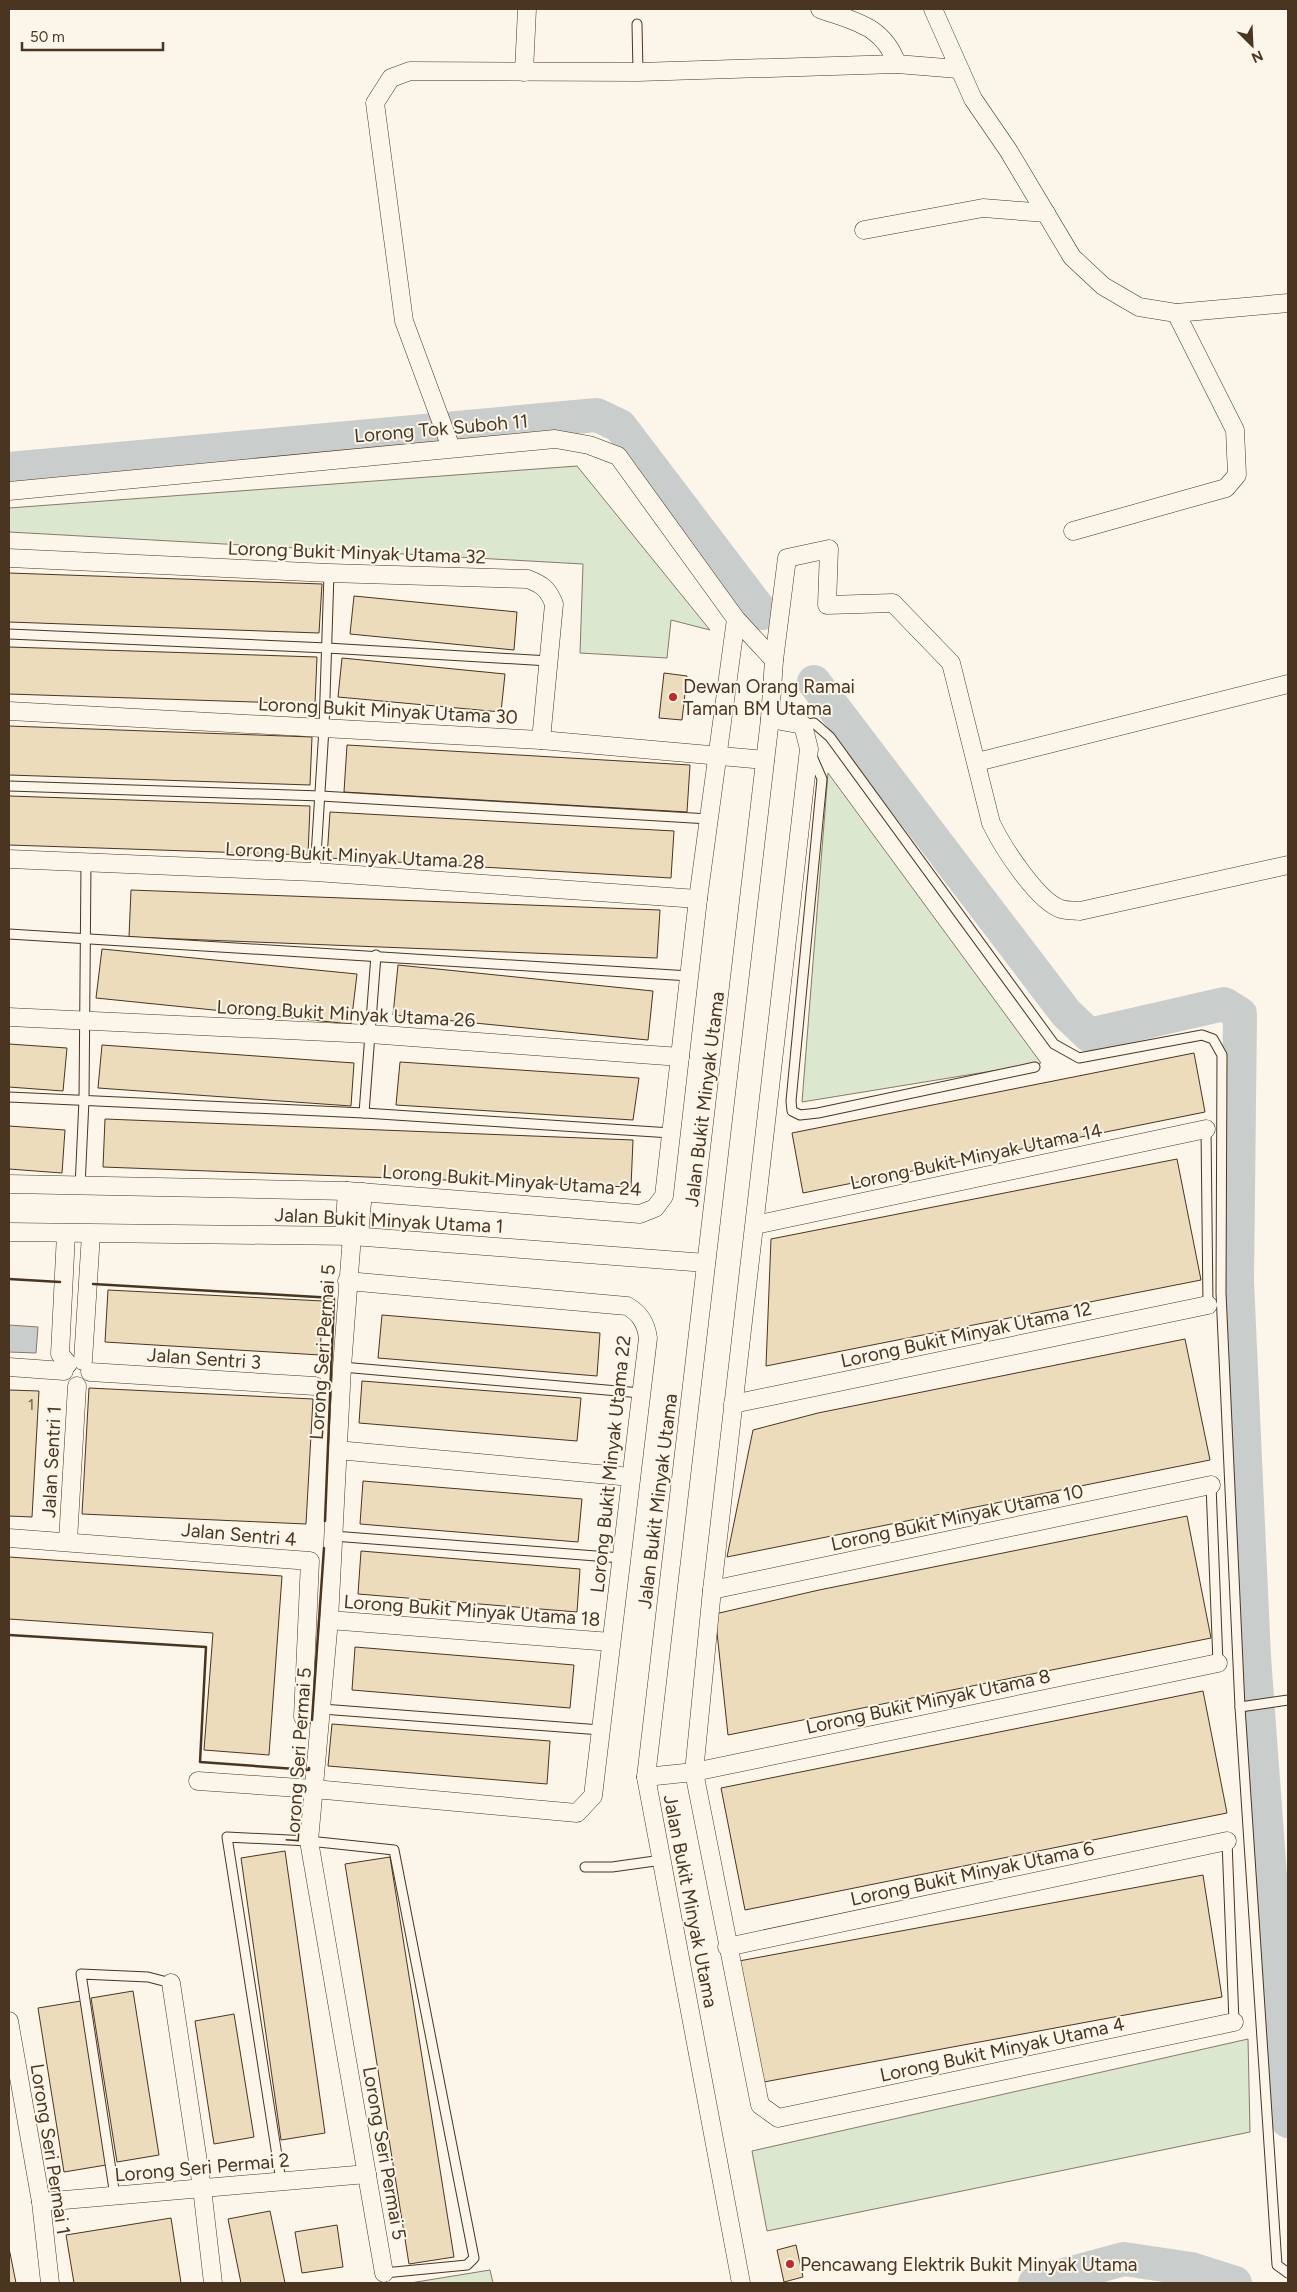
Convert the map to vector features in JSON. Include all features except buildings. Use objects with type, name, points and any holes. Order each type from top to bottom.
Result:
[{"type":"street","points":[[524,72],[527,9]]},
{"type":"street","points":[[820,9],[872,28],[884,39],[897,64]]},
{"type":"street","points":[[933,9],[958,69],[973,98],[1008,150],[1072,258],[1103,286],[1139,307],[1176,313],[1288,303]]},
{"type":"street","points":[[449,442],[404,322],[375,103],[391,78],[410,71],[638,72],[897,64],[958,69]]},
{"type":"street","points":[[864,230],[982,208],[1046,213]]},
{"type":"street","points":[[1072,531],[1226,488],[1237,475],[1234,430],[1176,313]]},
{"type":"street","name":"Lorong Tok Suboh 11","points":[[9,491],[449,442],[555,439],[589,445],[618,456],[736,619],[774,660]]},
{"type":"street","name":"Jalan Bukit Minyak Utama","points":[[741,2283],[646,1777],[770,719],[774,660],[786,558],[829,549],[827,605],[893,603],[951,663],[977,762]]},
{"type":"street","name":"Lorong Bukit Minyak Utama 32","points":[[9,558],[329,573],[528,579],[543,585],[549,590],[554,604],[541,740]]},
{"type":"street","name":"Lorong Bukit Minyak Utama 24","points":[[9,1184],[355,1192],[640,1214],[655,1208],[664,1196],[698,899],[736,619]]},
{"type":"street","points":[[1288,684],[977,762],[991,823],[1003,848],[1043,897],[1061,909],[1080,911],[1288,865]]},
{"type":"street","name":"Lorong Bukit Minyak Utama 30","points":[[9,711],[541,740],[765,760]]},
{"type":"street","points":[[770,719],[803,725]]},
{"type":"street","name":"Jalan Bukit Minyak Utama","points":[[778,2118],[760,2105],[727,1948],[694,1772],[712,1590],[756,1226],[809,749],[803,725]]},
{"type":"street","name":"Lorong Bukit Minyak Utama 28","points":[[9,859],[315,872],[698,899]]},
{"type":"street","name":"Lorong Bukit Minyak Utama 26","points":[[9,1017],[370,1034],[680,1058]]},
{"type":"street","name":"Lorong Bukit Minyak Utama 14","points":[[756,1226],[1206,1129]]},
{"type":"street","name":"Lorong Seri Permai 5","points":[[355,1192],[347,1281],[329,1620],[309,1840],[384,2273]]},
{"type":"street","name":"Jalan Bukit Minyak Utama 1","points":[[9,1232],[352,1236],[706,1263]]},
{"type":"street","points":[[66,1234],[60,1354],[76,1367]]},
{"type":"street","points":[[76,1367],[91,1234]]},
{"type":"street","name":"Lorong Bukit Minyak Utama 22","points":[[314,1789],[577,1813],[593,1796],[648,1338],[647,1328],[642,1318],[627,1306],[347,1281]]},
{"type":"street","name":"Lorong Bukit Minyak Utama 12","points":[[733,1404],[1208,1305]]},
{"type":"street","name":"Jalan Sentri 3","points":[[9,1367],[76,1367],[315,1386]]},
{"type":"street","name":"Jalan Sentri 1","points":[[68,1541],[77,1386],[88,1380],[76,1367]]},
{"type":"street","points":[[338,1450],[631,1477]]},
{"type":"street","name":"Lorong Bukit Minyak Utama 10","points":[[712,1590],[1212,1485]]},
{"type":"street","name":"Jalan Sentri 4","points":[[9,1538],[68,1541],[310,1561],[303,1716]]},
{"type":"street","name":"Lorong Bukit Minyak Utama 18","points":[[329,1620],[611,1642]]},
{"type":"street","name":"Lorong Bukit Minyak Utama 8","points":[[646,1777],[694,1772],[1218,1663]]},
{"type":"street","points":[[198,1781],[314,1789]]},
{"type":"street","name":"Lorong Bukit Minyak Utama 6","points":[[727,1948],[1226,1841]]},
{"type":"street","points":[[171,1983],[202,2188],[213,2283]]},
{"type":"street","name":"Lorong Seri Permai 1","points":[[9,2021],[12,2054],[41,2202],[50,2283]]},
{"type":"street","name":"Lorong Bukit Minyak Utama 4","points":[[778,2118],[1234,2022]]},
{"type":"street","name":"Lorong Seri Permai 2","points":[[41,2202],[367,2174]]},
{"type":"lane","points":[[637,24],[638,72]]},
{"type":"lane","points":[[315,872],[321,796],[329,573]]},
{"type":"lane","points":[[9,634],[327,648],[548,661]]},
{"type":"lane","points":[[803,725],[814,723],[830,737],[1054,1044],[1079,1058],[1202,1035],[1213,1039],[1222,1055],[1221,1293],[1240,1707],[1277,2265],[1288,2273]]},
{"type":"lane","points":[[809,749],[822,779],[790,1101],[792,1111],[800,1115],[818,1113],[1035,1067]]},
{"type":"lane","points":[[9,786],[321,796],[709,819]]},
{"type":"lane","points":[[80,1187],[84,1100],[86,862]]},
{"type":"lane","points":[[9,934],[376,955],[690,976]]},
{"type":"lane","points":[[364,1113],[376,955]]},
{"type":"lane","points":[[9,1097],[364,1113],[671,1133]]},
{"type":"lane","points":[[1206,1129],[1208,1305]]},
{"type":"lane","points":[[342,1367],[641,1393]]},
{"type":"lane","points":[[1212,1485],[1218,1663]]},
{"type":"lane","points":[[333,1536],[622,1558]]},
{"type":"lane","points":[[1240,1707],[1288,1700]]},
{"type":"lane","points":[[322,1709],[601,1730]]},
{"type":"lane","points":[[281,2181],[227,1836],[309,1840],[394,1850],[474,2258],[467,2265],[384,2273]]},
{"type":"lane","points":[[1226,1841],[1234,2022]]},
{"type":"lane","points":[[585,1867],[612,1867],[662,1860]]},
{"type":"lane","points":[[115,2196],[81,1974],[148,1977],[171,1983]]},
{"type":"green space","points":[[577,466],[710,630],[671,620],[667,658],[580,653],[583,564],[9,532],[9,508]]},
{"type":"green space","points":[[828,773],[1041,1063],[802,1102]]},
{"type":"green space","points":[[1248,2039],[1250,2132],[767,2231],[752,2151]]},
{"type":"green space","points":[[490,2270],[493,2283],[410,2283]]},
{"type":"shaded area","points":[[9,1325],[38,1327],[36,1353],[9,1352]]},
{"type":"waterway","points":[[9,469],[597,415],[620,426],[762,613]]},
{"type":"waterway","points":[[814,682],[1066,1013],[1089,1035],[1224,1004],[1240,1014],[1237,1282],[1254,1657],[1288,2121]]},
{"type":"waterway","points":[[1035,2283],[1124,2259],[1191,2269],[1235,2283]]},
{"type":"wall","points":[[9,1279],[60,1282]]},
{"type":"wall","points":[[93,1284],[334,1298],[325,1521]]},
{"type":"wall","points":[[312,1720],[324,1548]]},
{"type":"wall","points":[[9,1635],[206,1647],[200,1762],[309,1770],[309,1768]]},
{"type":"place","name":"Dewan Orang Ramai Taman BM Utama","points":[[673,697]]},
{"type":"place","name":"Pencawang Elektrik Bukit Minyak Utama","points":[[790,2264]]}]
